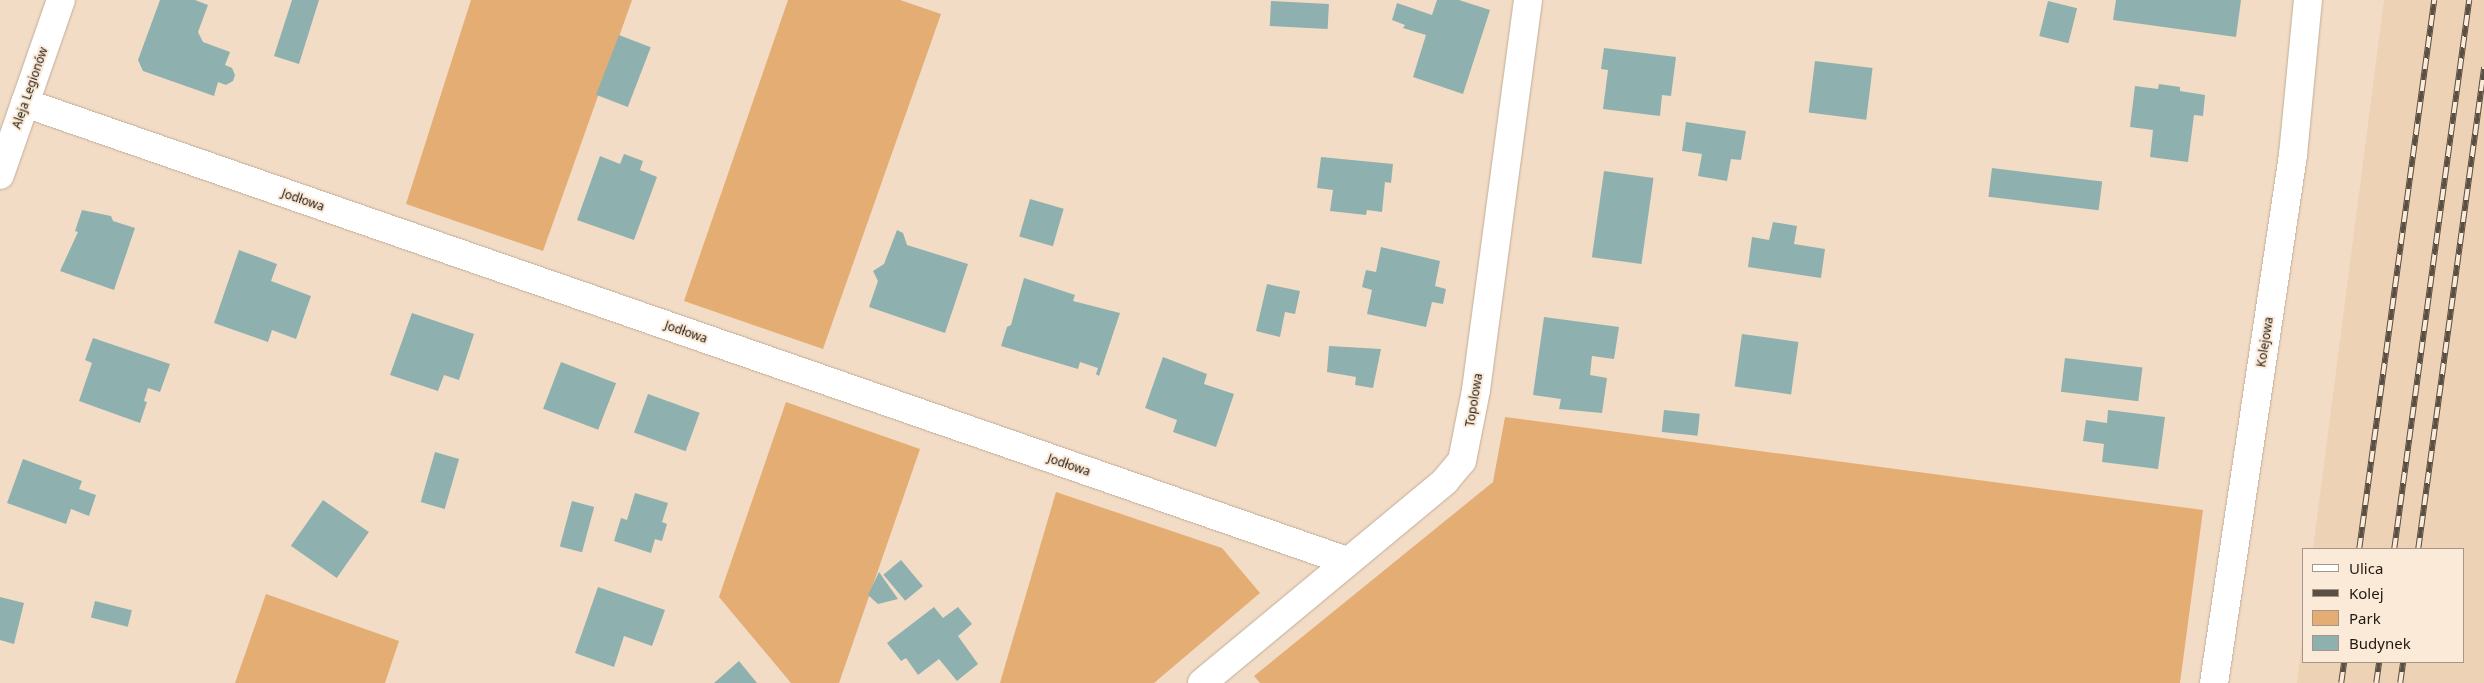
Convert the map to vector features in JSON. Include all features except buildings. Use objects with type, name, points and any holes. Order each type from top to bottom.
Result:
[{"type":"street","name":"Aleja Legionów","points":[[0,175],[61,0]]},
{"type":"street","name":"Topolowa","points":[[1202,683],[1445,480],[1462,461],[1476,390],[1528,0]]},
{"type":"street","name":"Kolejowa","points":[[2214,683],[2293,155],[2308,0]]},
{"type":"street","name":"Jodłowa","points":[[25,103],[1347,561]]},
{"type":"shaded area","points":[[2384,0],[2484,0],[2484,683],[2297,683],[2302,641],[2302,663],[2464,663],[2464,548],[2313,548]]},
{"type":"green space","points":[[471,0],[632,0],[543,251],[406,204]]},
{"type":"green space","points":[[788,0],[900,0],[941,14],[823,349],[684,301]]},
{"type":"green space","points":[[786,402],[920,449],[839,683],[791,683],[719,597]]},
{"type":"green space","points":[[1505,417],[2203,510],[2180,683],[1260,683],[1254,676],[1493,482]]},
{"type":"green space","points":[[1056,492],[1222,548],[1260,593],[1154,683],[1000,683]]},
{"type":"green space","points":[[266,594],[399,641],[385,683],[235,683]]},
{"type":"railway","points":[[2359,548],[2434,0]]},
{"type":"railway","points":[[2394,548],[2469,0]]},
{"type":"railway","points":[[2418,548],[2484,67]]},
{"type":"railway","points":[[2341,683],[2344,663]]},
{"type":"railway","points":[[2376,683],[2379,663]]},
{"type":"railway","points":[[2400,683],[2403,663]]}]
